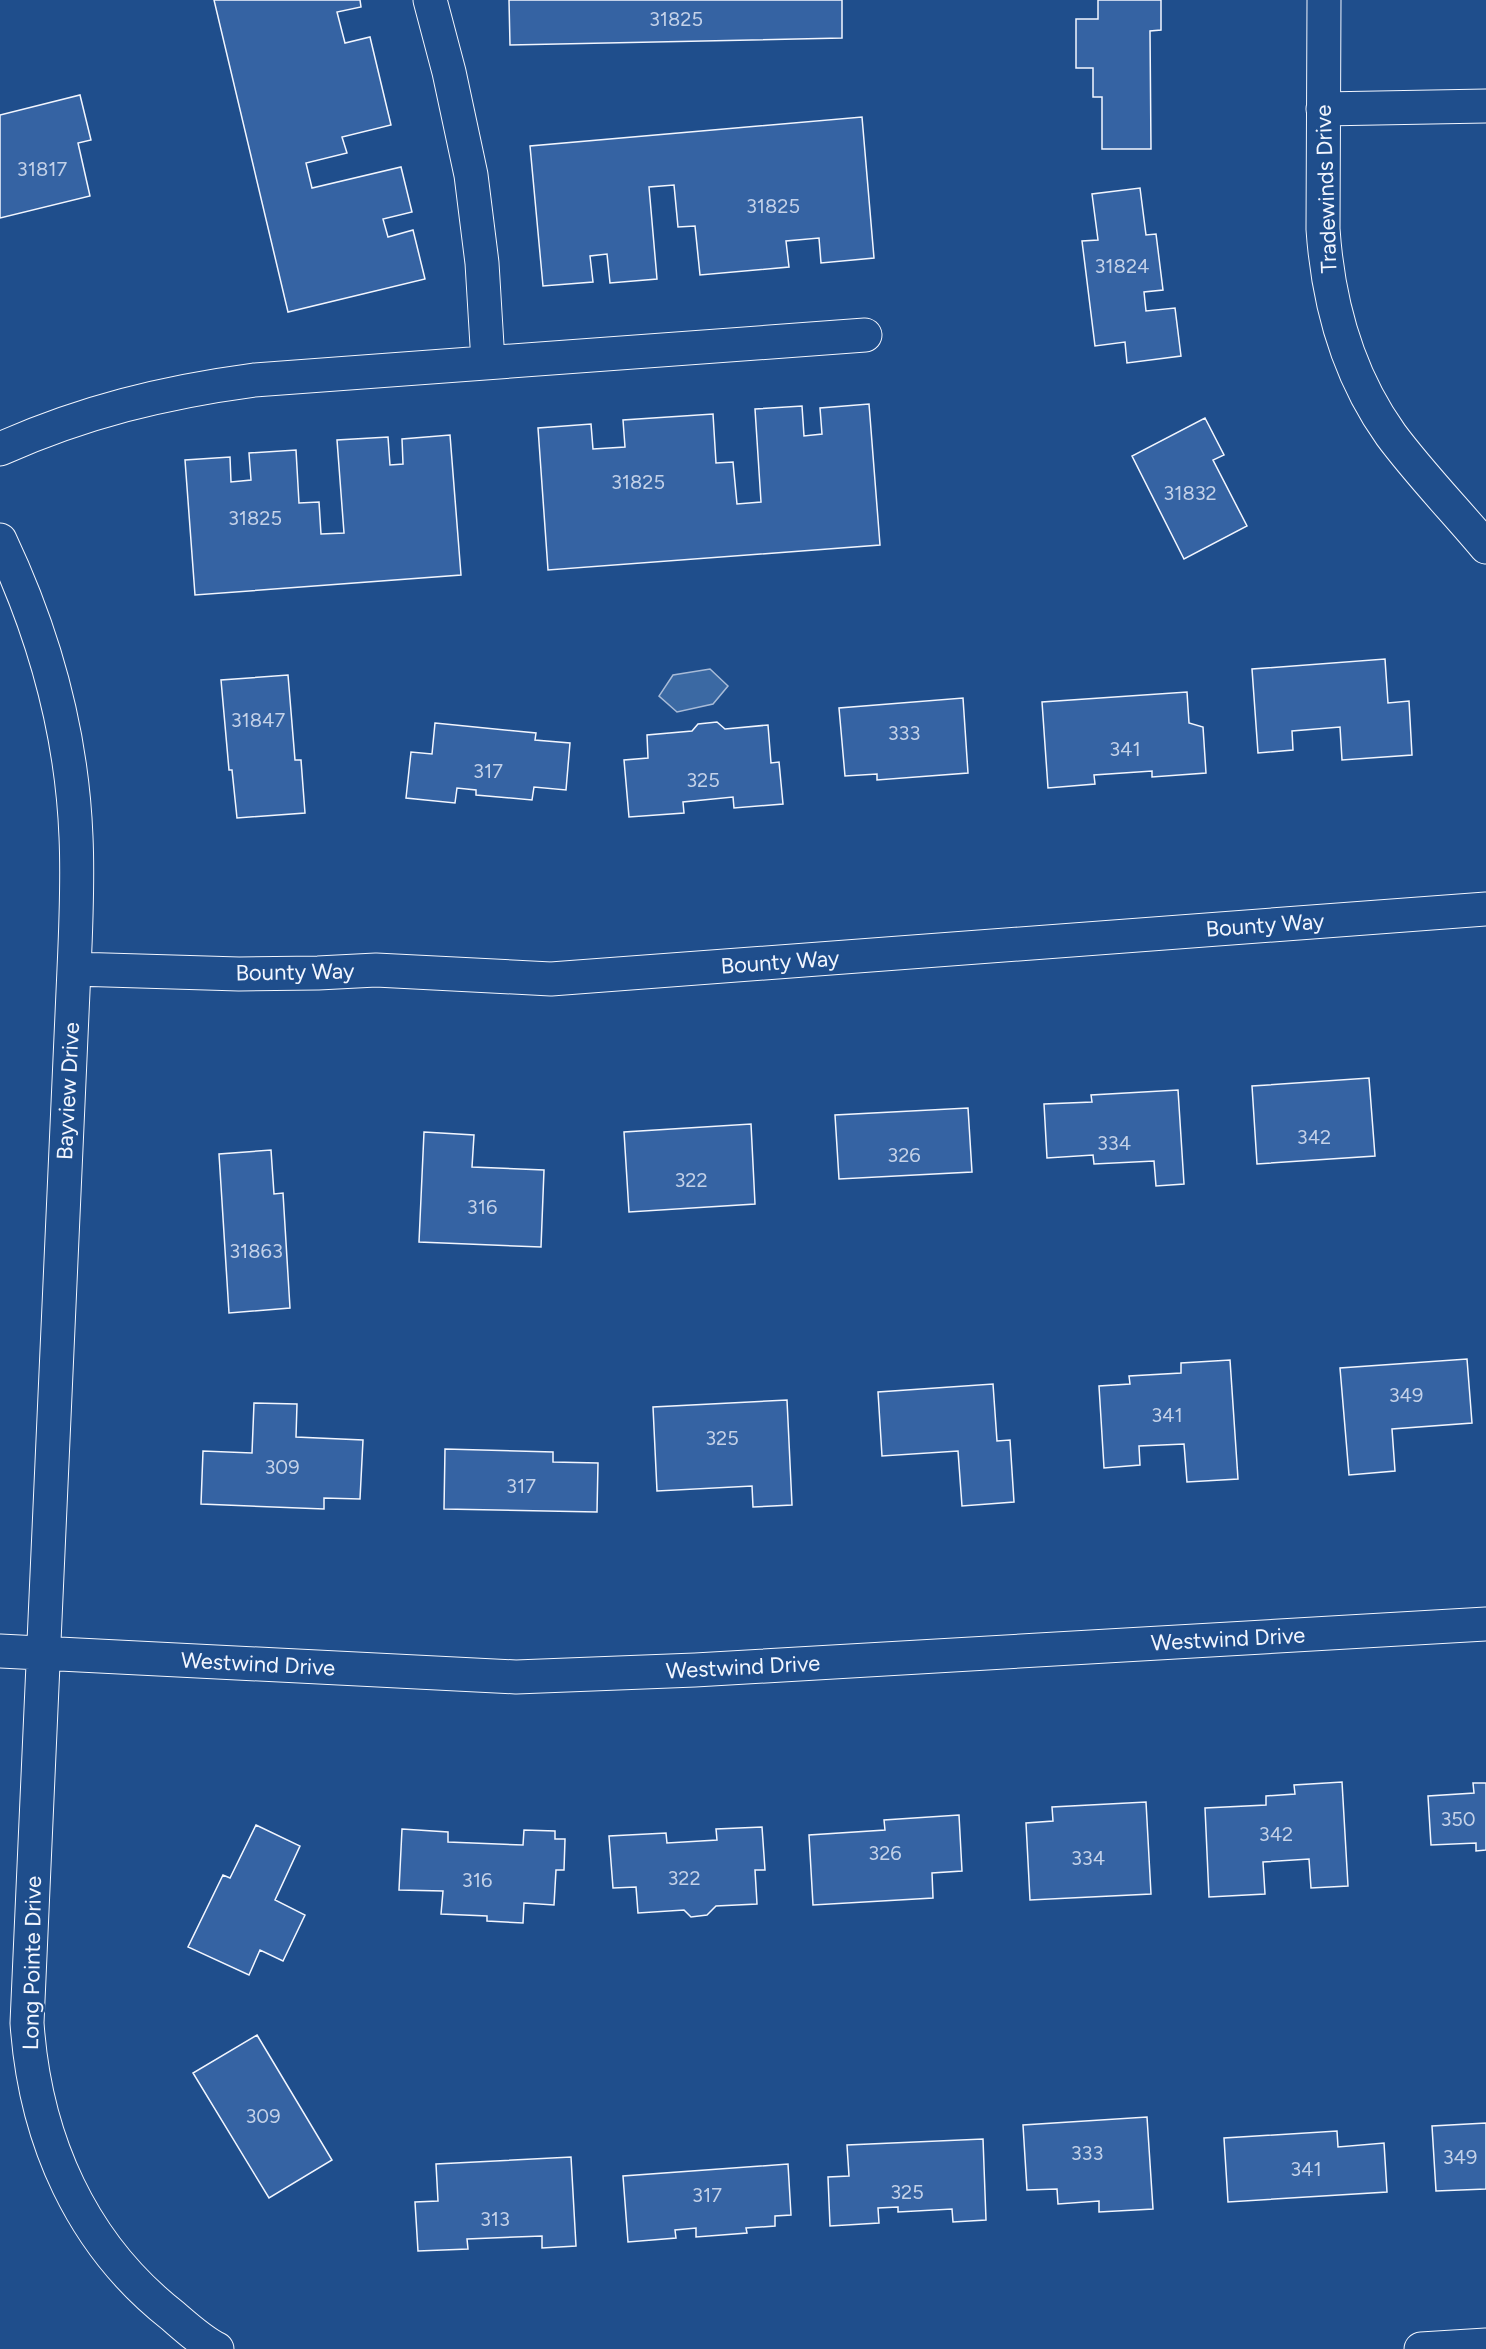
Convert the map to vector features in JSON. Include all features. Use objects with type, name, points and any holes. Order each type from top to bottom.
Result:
[{"type":"street","points":[[430,0],[449,72],[471,175],[482,262],[488,362]]},
{"type":"street","name":"Tradewinds Drive","points":[[1324,0],[1322,195],[1325,260],[1333,303],[1347,351],[1358,378],[1392,435],[1486,546]]},
{"type":"street","points":[[1323,109],[1486,106]]},
{"type":"street","points":[[0,449],[84,415],[189,389],[254,380],[865,335]]},
{"type":"street","name":"Bayview Drive","points":[[0,540],[9,577],[46,661],[58,704],[70,770],[76,837],[74,969],[44,1653]]},
{"type":"street","name":"Bounty Way","points":[[74,969],[239,974],[376,970],[551,979],[1486,909]]},
{"type":"street","name":"Westwind Drive","points":[[0,1651],[516,1677],[707,1669],[1486,1624]]},
{"type":"street","name":"Long Pointe Drive","points":[[44,1653],[27,2023],[29,2058],[44,2126],[55,2159],[81,2209],[106,2249],[153,2300],[217,2349]]},
{"type":"street","points":[[1421,2349],[1486,2345]]},
{"type":"water","points":[[710,669],[728,686],[713,704],[677,712],[659,696],[673,675]]},
{"type":"building","points":[[214,0],[360,0],[361,7],[337,12],[345,43],[370,37],[391,125],[342,137],[347,153],[306,163],[312,188],[401,167],[412,212],[383,219],[388,237],[413,230],[425,279],[288,312]]},
{"type":"building","points":[[509,0],[842,0],[842,38],[510,45]]},
{"type":"building","points":[[1098,0],[1161,0],[1161,30],[1150,31],[1151,149],[1102,149],[1102,97],[1093,97],[1093,68],[1076,68],[1076,19],[1098,19]]},
{"type":"building","points":[[80,95],[91,140],[78,143],[90,196],[0,218],[0,115]]},
{"type":"building","points":[[862,117],[874,258],[821,263],[819,238],[786,241],[789,267],[700,275],[695,226],[678,227],[674,185],[649,187],[657,279],[610,283],[607,254],[590,256],[593,282],[543,286],[530,146]]},
{"type":"building","points":[[1140,188],[1146,235],[1156,234],[1163,290],[1144,292],[1146,311],[1175,308],[1181,356],[1127,363],[1125,342],[1095,346],[1082,241],[1098,240],[1092,194]]},
{"type":"building","points":[[869,404],[880,545],[548,570],[538,428],[591,424],[593,449],[625,447],[623,420],[713,414],[716,463],[733,462],[737,504],[761,502],[755,409],[802,406],[804,436],[822,434],[820,408]]},
{"type":"building","points":[[1205,418],[1224,455],[1213,460],[1247,526],[1184,559],[1132,456]]},
{"type":"building","points":[[450,435],[461,575],[195,595],[185,460],[230,457],[231,482],[251,480],[249,453],[296,450],[299,503],[319,502],[321,534],[344,533],[337,440],[388,437],[390,465],[403,464],[402,439]]},
{"type":"building","points":[[1385,659],[1388,703],[1409,701],[1412,755],[1342,760],[1340,727],[1292,731],[1293,750],[1258,753],[1252,669]]},
{"type":"building","points":[[288,675],[295,760],[301,760],[305,813],[237,818],[232,770],[229,770],[221,680]]},
{"type":"building","points":[[1187,692],[1189,723],[1203,727],[1206,773],[1152,777],[1152,771],[1094,775],[1095,784],[1048,788],[1042,702]]},
{"type":"building","points":[[963,698],[968,773],[877,780],[877,774],[845,776],[839,708]]},
{"type":"building","points":[[717,722],[725,729],[768,725],[771,763],[779,762],[783,804],[734,808],[733,797],[683,802],[684,813],[629,817],[624,760],[648,758],[647,735],[692,731],[698,724]]},
{"type":"building","points":[[435,723],[536,733],[535,740],[570,743],[566,790],[534,787],[532,800],[476,795],[476,790],[457,788],[455,803],[406,798],[411,752],[432,754]]},
{"type":"building","points":[[1369,1078],[1375,1156],[1257,1164],[1252,1086]]},
{"type":"building","points":[[1178,1090],[1184,1184],[1156,1186],[1154,1161],[1094,1164],[1093,1155],[1047,1158],[1044,1104],[1092,1102],[1091,1095]]},
{"type":"building","points":[[968,1108],[972,1172],[839,1179],[835,1115]]},
{"type":"building","points":[[751,1124],[755,1204],[629,1212],[624,1132]]},
{"type":"building","points":[[424,1132],[474,1135],[472,1167],[544,1170],[541,1247],[419,1242]]},
{"type":"building","points":[[271,1150],[274,1194],[283,1193],[290,1308],[229,1313],[219,1154]]},
{"type":"building","points":[[1467,1359],[1472,1423],[1392,1429],[1395,1471],[1349,1475],[1340,1368]]},
{"type":"building","points":[[1230,1360],[1238,1479],[1187,1482],[1184,1444],[1139,1446],[1140,1465],[1104,1468],[1099,1386],[1130,1384],[1129,1376],[1181,1373],[1181,1363]]},
{"type":"building","points":[[993,1384],[997,1441],[1010,1440],[1014,1502],[962,1506],[958,1451],[882,1456],[878,1392]]},
{"type":"building","points":[[787,1400],[792,1505],[753,1507],[752,1486],[657,1491],[653,1407]]},
{"type":"building","points":[[254,1403],[297,1404],[296,1437],[363,1440],[360,1499],[324,1498],[324,1509],[201,1504],[203,1451],[252,1453]]},
{"type":"building","points":[[445,1449],[553,1452],[553,1462],[598,1463],[597,1512],[444,1509]]},
{"type":"building","points":[[1342,1782],[1348,1886],[1311,1888],[1309,1859],[1263,1862],[1265,1894],[1209,1897],[1205,1808],[1266,1805],[1266,1796],[1295,1794],[1294,1785]]},
{"type":"building","points":[[1473,1783],[1486,1783],[1486,1850],[1476,1851],[1476,1843],[1431,1845],[1428,1796],[1474,1793]]},
{"type":"building","points":[[1146,1802],[1151,1894],[1030,1900],[1026,1823],[1053,1821],[1052,1807]]},
{"type":"building","points":[[959,1815],[962,1871],[932,1873],[933,1898],[813,1905],[809,1835],[885,1830],[884,1820]]},
{"type":"building","points":[[256,1825],[300,1846],[275,1900],[305,1915],[283,1961],[260,1950],[249,1975],[188,1947],[223,1875],[230,1878]]},
{"type":"building","points":[[762,1827],[765,1870],[755,1870],[757,1904],[716,1906],[707,1915],[691,1917],[684,1910],[638,1913],[636,1887],[613,1888],[609,1836],[666,1833],[667,1843],[717,1840],[716,1829]]},
{"type":"building","points":[[402,1829],[448,1832],[448,1842],[523,1845],[524,1830],[555,1831],[555,1839],[565,1839],[564,1870],[556,1870],[554,1905],[524,1903],[523,1923],[487,1921],[487,1916],[441,1914],[443,1891],[399,1890]]},
{"type":"building","points":[[257,2035],[332,2160],[269,2198],[193,2073]]},
{"type":"building","points":[[1147,2117],[1153,2209],[1099,2212],[1099,2201],[1058,2204],[1057,2189],[1027,2190],[1023,2125]]},
{"type":"building","points":[[1486,2123],[1486,2189],[1436,2191],[1432,2126]]},
{"type":"building","points":[[1337,2131],[1338,2147],[1384,2143],[1387,2192],[1228,2202],[1224,2138]]},
{"type":"building","points":[[983,2139],[986,2220],[953,2222],[952,2209],[898,2212],[898,2207],[878,2208],[879,2223],[830,2226],[828,2177],[849,2176],[847,2145]]},
{"type":"building","points":[[571,2157],[576,2246],[542,2248],[542,2236],[467,2239],[468,2249],[418,2251],[415,2202],[438,2201],[436,2164]]},
{"type":"building","points":[[788,2164],[791,2215],[775,2216],[775,2226],[746,2228],[747,2233],[696,2237],[696,2228],[675,2230],[676,2238],[628,2242],[623,2176]]}]
